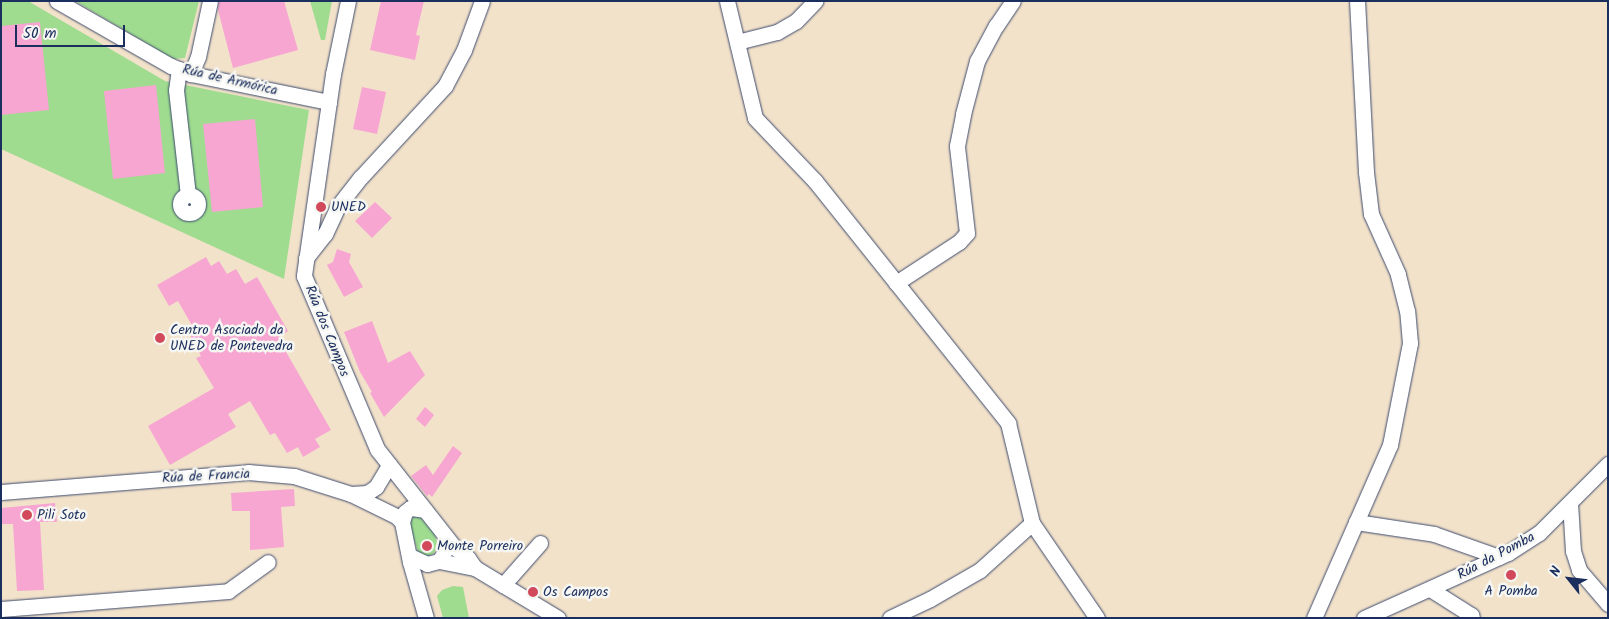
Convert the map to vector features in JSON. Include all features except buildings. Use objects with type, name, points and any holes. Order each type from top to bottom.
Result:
[{"type":"street","name":"Rúa de Armórica","points":[[57,1],[185,72],[329,102]]},
{"type":"street","points":[[188,195],[176,90],[185,72],[198,57],[210,1]]},
{"type":"street","name":"Rúa dos Campos","points":[[348,1],[329,102],[304,276],[372,440],[389,465],[425,510]]},
{"type":"street","points":[[306,259],[326,234],[338,206],[361,177],[444,86],[464,50],[482,1]]},
{"type":"street","points":[[727,1],[756,118],[815,181],[1008,423],[1032,523],[1097,618]]},
{"type":"street","points":[[737,42],[777,32],[796,21],[816,1]]},
{"type":"street","points":[[896,283],[959,242],[967,233],[957,146],[963,114],[978,61],[996,26],[1013,1]]},
{"type":"street","points":[[1314,618],[1390,445],[1410,343],[1406,311],[1398,274],[1371,214],[1366,172],[1357,1]]},
{"type":"street","name":"Rúa da Pomba","points":[[1364,618],[1499,557],[1539,533],[1608,464]]},
{"type":"street","points":[[351,494],[366,493],[376,487],[389,465]]},
{"type":"street","name":"Rúa de Francia","points":[[1,492],[248,472],[294,476],[351,494],[396,516],[402,522]]},
{"type":"street","points":[[1570,504],[1573,551],[1579,570],[1608,604]]},
{"type":"street","points":[[426,618],[410,562],[402,522],[405,512],[410,508],[425,510],[445,536],[475,568],[558,618]]},
{"type":"street","points":[[1356,522],[1434,534],[1499,557]]},
{"type":"street","points":[[890,618],[930,599],[980,570],[1032,523]]},
{"type":"street","points":[[439,561],[445,551],[445,536]]},
{"type":"street","points":[[503,584],[540,543]]},
{"type":"street","points":[[410,556],[427,564],[439,561],[475,568]]},
{"type":"street","points":[[1,609],[228,591],[268,562]]},
{"type":"street","points":[[1430,589],[1471,615],[1472,618]]},
{"type":"green space","points":[[1,1],[28,1],[165,81],[309,110],[284,279],[1,149]]},
{"type":"green space","points":[[75,1],[199,1],[185,58],[173,59]]},
{"type":"green space","points":[[310,1],[332,1],[325,40],[321,40]]},
{"type":"green space","points":[[414,516],[420,517],[435,535],[438,546],[433,554],[427,557],[418,552],[409,524]]},
{"type":"green space","points":[[453,586],[463,587],[469,618],[443,618],[437,596],[442,590]]},
{"type":"place","name":"UNED","points":[[321,207]]},
{"type":"place","name":"Centro Asociado da UNED de Pontevedra","points":[[160,338]]},
{"type":"place","name":"Pili Soto","points":[[27,515]]},
{"type":"place","name":"Monte Porreiro","points":[[427,546]]},
{"type":"place","name":"A Pomba","points":[[1511,575]]},
{"type":"place","name":"Os Campos","points":[[533,592]]}]
